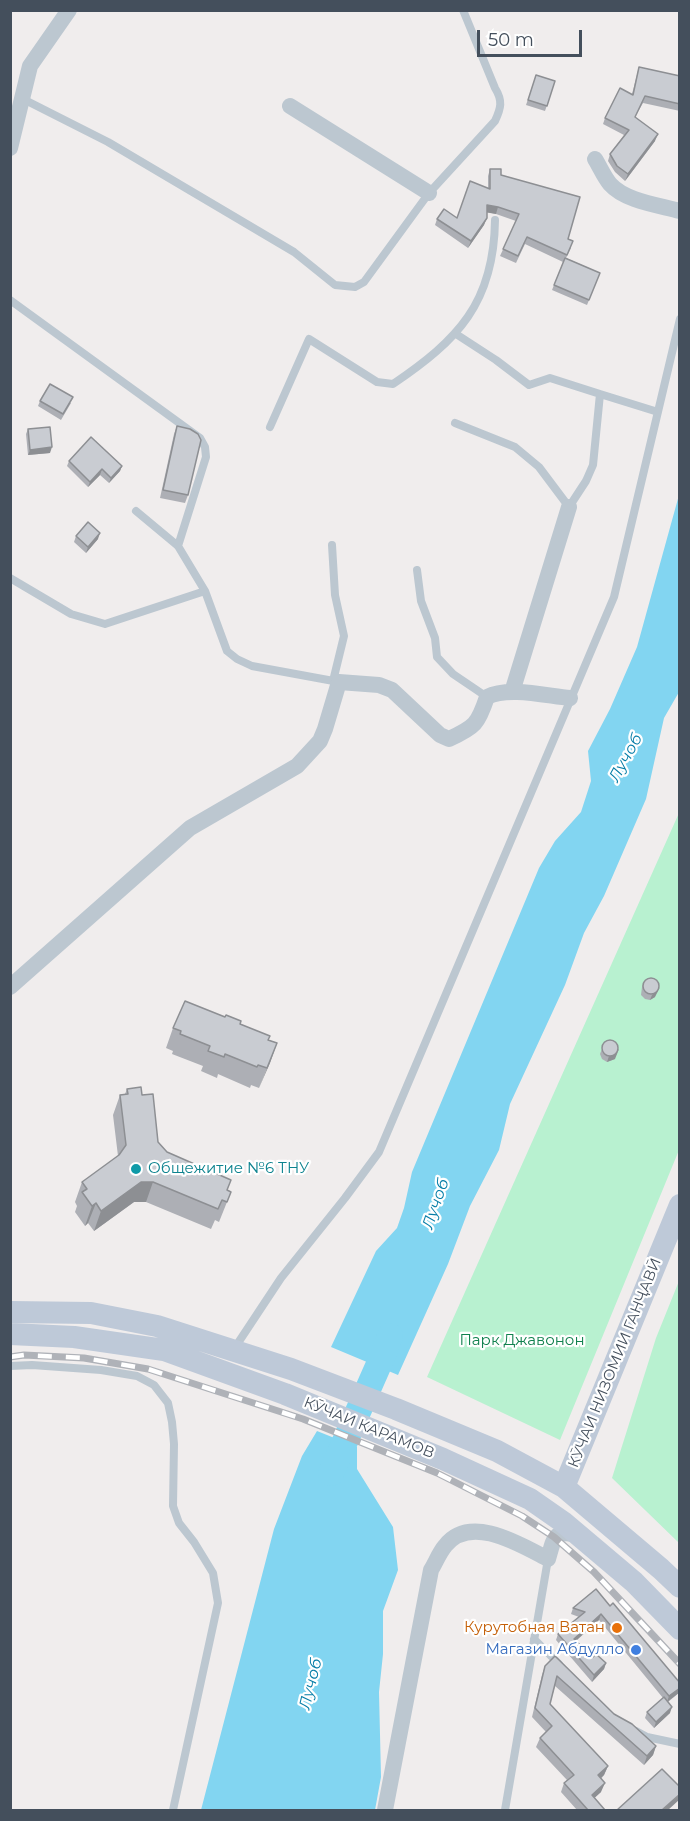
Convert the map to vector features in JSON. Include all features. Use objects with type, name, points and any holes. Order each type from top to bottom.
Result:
[{"type":"main road","name":"КӮЧАИ НИЗОМИИ ГАНҶАВӢ","points":[[564,1487],[680,1205]]},
{"type":"main road","name":"КӮЧАИ КАРАМОВ","points":[[10,1312],[91,1313],[157,1326],[291,1369],[497,1451],[564,1487],[680,1587]]},
{"type":"main road","name":"КӮЧАИ КАРАМОВ","points":[[14,1337],[74,1337],[164,1350],[386,1434],[530,1499],[578,1535],[634,1582],[680,1629]]},
{"type":"street","points":[[10,148],[30,66],[69,10]]},
{"type":"street","points":[[291,106],[429,193]]},
{"type":"street","points":[[595,159],[610,183],[617,189],[634,198],[680,211]]},
{"type":"street","points":[[512,692],[568,507]]},
{"type":"street","points":[[10,987],[190,828],[297,766],[320,741],[336,682],[379,686],[392,690],[440,735],[449,739],[473,727],[481,715],[486,697],[492,694],[512,692],[570,698]]},
{"type":"street","points":[[385,1810],[431,1570],[446,1544],[466,1531],[489,1532],[548,1559],[554,1537],[566,1532],[578,1535]]},
{"type":"lane","points":[[23,99],[108,142],[192,194],[294,252],[335,285],[344,288],[355,287],[364,282],[429,193],[495,121],[501,110],[501,98],[462,10]]},
{"type":"lane","points":[[270,427],[309,339],[377,382],[393,384],[430,359],[456,334],[470,315],[485,282],[494,247],[495,219]]},
{"type":"lane","points":[[10,300],[200,438],[205,447],[206,457],[178,546]]},
{"type":"lane","points":[[234,1349],[281,1278],[379,1152],[614,597],[680,319]]},
{"type":"lane","points":[[456,334],[529,385],[550,378],[658,412]]},
{"type":"lane","points":[[455,423],[515,447],[538,467],[568,507],[586,481],[593,465],[600,394]]},
{"type":"lane","points":[[136,511],[178,546],[205,591],[227,651],[252,666],[336,682],[344,636],[335,595],[332,545]]},
{"type":"lane","points":[[417,570],[421,601],[435,638],[437,657],[453,674],[486,697]]},
{"type":"lane","points":[[10,578],[71,614],[105,624],[205,591]]},
{"type":"lane","points":[[10,1366],[32,1365],[101,1370],[137,1376],[154,1385],[168,1402],[174,1444],[173,1506],[179,1523],[213,1573],[218,1603],[173,1810]]},
{"type":"lane","points":[[505,1810],[548,1559]]},
{"type":"lane","points":[[534,1639],[567,1671]]},
{"type":"lane","points":[[631,1728],[647,1737],[680,1744]]},
{"type":"green space","name":"Парк Джавонон","points":[[679,813],[679,1150],[560,1440],[427,1377]]},
{"type":"green space","points":[[679,1281],[680,1543],[612,1478],[656,1338]]},
{"type":"water","points":[[679,495],[679,692],[664,718],[646,799],[604,896],[584,933],[565,985],[510,1104],[499,1150],[470,1206],[448,1264],[398,1375],[331,1347],[376,1251],[397,1228],[412,1172],[539,868],[555,841],[581,812],[591,781],[588,751],[610,709],[637,647]]},
{"type":"water","points":[[317,1431],[357,1447],[357,1469],[393,1527],[398,1570],[383,1611],[383,1654],[379,1692],[381,1777],[375,1810],[201,1810],[274,1529],[302,1456]]},
{"type":"building","points":[[639,67],[680,76],[680,104],[645,96],[635,117],[658,134],[628,174],[617,166],[610,154],[629,130],[605,118],[620,88],[633,95]]},
{"type":"building","points":[[536,75],[555,81],[547,106],[528,100]]},
{"type":"building","points":[[490,169],[501,169],[501,175],[580,197],[568,239],[573,241],[567,255],[527,237],[518,256],[503,249],[519,214],[498,207],[487,205],[487,218],[471,241],[437,219],[444,209],[457,218],[470,181],[490,189]]},
{"type":"building","points":[[565,258],[600,273],[589,300],[554,285]]},
{"type":"building","points":[[50,384],[73,397],[63,414],[40,401]]},
{"type":"building","points":[[177,426],[190,429],[198,434],[201,440],[188,495],[163,490]]},
{"type":"building","points":[[50,427],[52,447],[30,450],[28,429]]},
{"type":"building","points":[[91,437],[122,466],[111,478],[102,469],[90,482],[69,461]]},
{"type":"building","points":[[88,522],[100,533],[88,547],[76,536]]},
{"type":"building","points":[[648,978],[654,978],[659,986],[657,992],[648,994],[643,989],[643,983]]},
{"type":"building","points":[[185,1001],[241,1021],[240,1024],[270,1036],[268,1040],[277,1043],[267,1068],[258,1065],[257,1067],[225,1054],[224,1057],[208,1051],[210,1046],[180,1034],[181,1031],[173,1028]]},
{"type":"building","points":[[607,1040],[613,1040],[618,1048],[616,1054],[607,1056],[602,1051],[602,1045]]},
{"type":"building","points":[[141,1087],[142,1095],[153,1094],[158,1142],[167,1152],[231,1180],[227,1190],[231,1192],[227,1202],[222,1200],[218,1209],[153,1182],[141,1182],[101,1211],[96,1203],[92,1206],[82,1192],[87,1189],[82,1182],[119,1155],[126,1145],[120,1095],[128,1094],[127,1089]]},
{"type":"building","points":[[596,1589],[610,1606],[613,1603],[680,1683],[680,1688],[669,1696],[601,1614],[574,1639],[593,1657],[596,1654],[606,1663],[594,1675],[558,1634],[585,1612],[573,1608]]},
{"type":"building","points":[[555,1656],[614,1714],[632,1724],[656,1746],[647,1756],[557,1676],[550,1704],[608,1766],[598,1775],[605,1783],[592,1795],[605,1810],[588,1810],[564,1783],[574,1775],[540,1738],[552,1726],[535,1708],[545,1666]]},
{"type":"building","points":[[664,1697],[672,1707],[656,1722],[647,1712]]},
{"type":"building","points":[[662,1769],[680,1787],[680,1794],[662,1810],[617,1810]]},
{"type":"waterway","name":"Лучоб","points":[[331,1473],[390,1336]]},
{"type":"railway","points":[[10,1357],[24,1355],[84,1358],[148,1369],[303,1419],[437,1473],[522,1516],[554,1537],[594,1572],[680,1664]]},
{"type":"place","name":"Общежитие №6 ТНУ","points":[[136,1169]]},
{"type":"place","name":"Курутобная Ватан","points":[[617,1628]]},
{"type":"place","name":"Магазин Абдулло","points":[[636,1650]]}]
